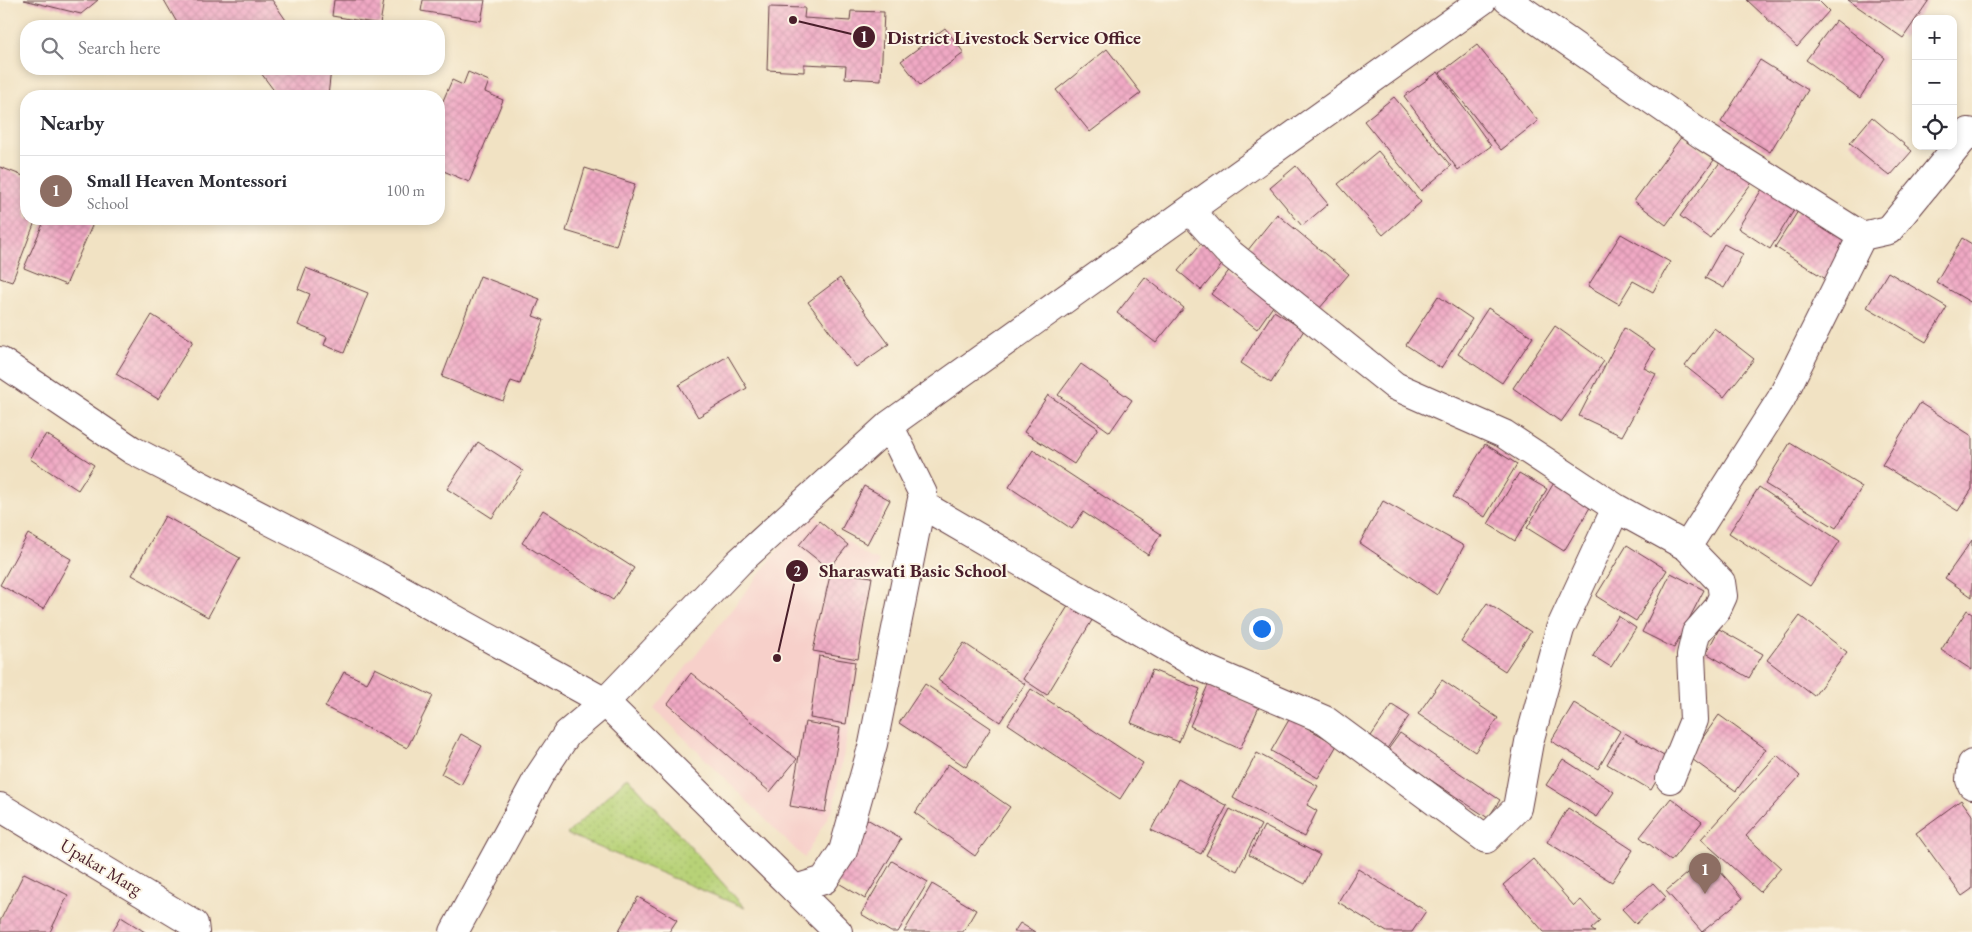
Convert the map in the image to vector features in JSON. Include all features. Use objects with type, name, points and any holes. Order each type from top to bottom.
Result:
[{"type":"street","points":[[454,932],[539,776],[567,734],[605,702],[739,562],[889,425],[1482,0]]},
{"type":"street","points":[[1508,0],[1705,137],[1862,236],[1890,230],[1969,132]]},
{"type":"street","points":[[1190,210],[1227,251],[1395,386],[1504,434],[1616,508],[1687,547],[1721,582],[1723,596],[1717,609],[1696,633],[1691,655],[1694,720],[1670,779]]},
{"type":"street","points":[[1687,547],[1781,399],[1862,236]]},
{"type":"street","points":[[0,361],[132,450],[375,575],[605,702],[838,932]]},
{"type":"street","points":[[795,889],[824,880],[843,851],[873,744],[923,494],[889,425]]},
{"type":"street","points":[[921,504],[1201,667],[1325,720],[1486,839],[1516,808],[1529,742],[1560,629],[1616,508]]},
{"type":"street","points":[[1972,764],[1970,780],[1972,785]]},
{"type":"street","name":"Upakar Marg","points":[[0,807],[199,929]]},
{"type":"shaded area","points":[[809,511],[868,557],[879,560],[868,609],[850,722],[833,808],[804,858],[654,708]]},
{"type":"green space","points":[[628,777],[745,908],[567,834]]},
{"type":"building","points":[[24,0],[98,0],[81,14]]},
{"type":"building","points":[[164,0],[272,0],[286,20],[176,20]]},
{"type":"building","points":[[334,0],[384,0],[381,20],[356,20],[332,16]]},
{"type":"building","points":[[423,0],[485,0],[481,21],[421,11]]},
{"type":"building","points":[[1747,0],[1818,0],[1829,11],[1797,47]]},
{"type":"building","points":[[1848,0],[1929,0],[1919,15],[1912,15],[1912,25],[1903,38]]},
{"type":"building","points":[[769,7],[805,8],[804,18],[850,21],[851,11],[884,12],[881,80],[845,78],[846,66],[804,64],[804,72],[767,70]]},
{"type":"building","points":[[1836,20],[1885,58],[1860,98],[1806,60]]},
{"type":"building","points":[[945,28],[964,53],[920,85],[901,61]]},
{"type":"building","points":[[1477,45],[1538,121],[1501,150],[1440,73]]},
{"type":"building","points":[[1107,49],[1141,93],[1090,132],[1056,90]]},
{"type":"building","points":[[1760,60],[1808,90],[1770,152],[1721,122]]},
{"type":"building","points":[[468,72],[489,81],[485,92],[503,100],[469,182],[445,172],[445,96],[452,80],[463,85]]},
{"type":"building","points":[[1438,72],[1491,146],[1458,170],[1404,96]]},
{"type":"building","points":[[262,75],[330,75],[329,90],[274,90]]},
{"type":"building","points":[[1394,97],[1451,166],[1421,191],[1364,121]]},
{"type":"building","points":[[1872,117],[1912,151],[1890,176],[1850,143]]},
{"type":"building","points":[[1682,136],[1714,160],[1666,225],[1634,201]]},
{"type":"building","points":[[1378,151],[1421,202],[1383,235],[1338,184]]},
{"type":"building","points":[[1724,157],[1754,180],[1710,238],[1680,216]]},
{"type":"building","points":[[1296,166],[1328,204],[1302,226],[1270,188]]},
{"type":"building","points":[[0,167],[20,175],[20,225],[34,225],[12,282],[0,278]]},
{"type":"building","points":[[585,168],[635,184],[616,246],[566,231]]},
{"type":"building","points":[[1767,181],[1799,202],[1770,249],[1738,228]]},
{"type":"building","points":[[1802,205],[1855,238],[1829,281],[1775,247]]},
{"type":"building","points":[[1277,214],[1349,274],[1319,309],[1248,250]]},
{"type":"building","points":[[42,225],[92,225],[66,285],[24,268]]},
{"type":"building","points":[[1621,234],[1670,262],[1653,292],[1633,281],[1619,304],[1588,286]]},
{"type":"building","points":[[1962,238],[1972,244],[1972,303],[1936,282]]},
{"type":"building","points":[[1203,241],[1226,260],[1201,290],[1178,271]]},
{"type":"building","points":[[1724,244],[1743,254],[1724,288],[1705,278]]},
{"type":"building","points":[[306,268],[368,293],[344,353],[324,345],[327,337],[298,325],[310,294],[298,289]]},
{"type":"building","points":[[1231,268],[1276,302],[1257,329],[1211,294]]},
{"type":"building","points":[[1888,272],[1947,307],[1926,342],[1867,307]]},
{"type":"building","points":[[480,276],[540,299],[533,316],[544,320],[520,384],[511,381],[503,401],[442,377]]},
{"type":"building","points":[[1145,277],[1184,308],[1156,343],[1117,313]]},
{"type":"building","points":[[840,278],[889,344],[856,367],[808,302]]},
{"type":"building","points":[[1438,296],[1472,319],[1441,368],[1406,345]]},
{"type":"building","points":[[1488,308],[1533,337],[1502,383],[1458,354]]},
{"type":"building","points":[[1274,311],[1304,330],[1271,383],[1241,363]]},
{"type":"building","points":[[152,315],[193,341],[158,399],[116,374]]},
{"type":"building","points":[[1555,326],[1604,361],[1561,422],[1513,388]]},
{"type":"building","points":[[1624,328],[1655,349],[1644,368],[1656,374],[1622,436],[1579,416]]},
{"type":"building","points":[[1714,328],[1754,359],[1724,397],[1685,366]]},
{"type":"building","points":[[728,356],[747,388],[698,417],[679,385]]},
{"type":"building","points":[[1081,364],[1132,400],[1110,432],[1058,395]]},
{"type":"building","points":[[1048,395],[1098,428],[1074,464],[1024,432]]},
{"type":"building","points":[[1920,403],[1972,436],[1972,489],[1958,511],[1882,465]]},
{"type":"building","points":[[46,434],[94,465],[78,490],[30,459]]},
{"type":"building","points":[[478,442],[523,471],[492,518],[447,489]]},
{"type":"building","points":[[1790,443],[1862,487],[1836,528],[1765,484]]},
{"type":"building","points":[[1485,444],[1517,464],[1485,517],[1453,497]]},
{"type":"building","points":[[1033,450],[1161,534],[1148,555],[1083,512],[1072,529],[1009,487]]},
{"type":"building","points":[[1519,473],[1547,489],[1515,541],[1488,524]]},
{"type":"building","points":[[1555,481],[1592,504],[1564,551],[1527,528]]},
{"type":"building","points":[[864,486],[890,500],[867,544],[841,530]]},
{"type":"building","points":[[1759,487],[1840,541],[1810,586],[1729,533]]},
{"type":"building","points":[[1383,501],[1464,546],[1437,595],[1360,543]]},
{"type":"building","points":[[543,510],[634,568],[613,600],[522,543]]},
{"type":"building","points":[[165,516],[240,558],[208,617],[132,575]]},
{"type":"building","points":[[819,521],[848,545],[829,569],[799,545]]},
{"type":"building","points":[[28,534],[71,559],[43,609],[0,585]]},
{"type":"building","points":[[1972,540],[1972,597],[1945,578]]},
{"type":"building","points":[[1627,545],[1667,570],[1636,621],[1596,596]]},
{"type":"building","points":[[831,571],[872,577],[858,659],[813,651]]},
{"type":"building","points":[[1671,573],[1704,590],[1674,648],[1642,632]]},
{"type":"building","points":[[1070,603],[1094,617],[1047,695],[1023,679]]},
{"type":"building","points":[[1487,603],[1531,632],[1505,671],[1461,642]]},
{"type":"building","points":[[1967,610],[1972,613],[1972,670],[1941,650]]},
{"type":"building","points":[[1618,616],[1636,628],[1611,667],[1593,656]]},
{"type":"building","points":[[1800,616],[1847,652],[1814,696],[1767,660]]},
{"type":"building","points":[[1719,629],[1763,654],[1749,678],[1706,653]]},
{"type":"building","points":[[964,643],[1025,684],[1000,722],[938,680]]},
{"type":"building","points":[[819,656],[855,662],[846,724],[810,718]]},
{"type":"building","points":[[375,668],[433,696],[407,748],[325,707],[344,672],[367,683]]},
{"type":"building","points":[[1152,670],[1200,689],[1179,742],[1131,723]]},
{"type":"building","points":[[691,673],[797,759],[770,792],[668,704]]},
{"type":"building","points":[[1442,680],[1498,718],[1475,752],[1418,714]]},
{"type":"building","points":[[925,684],[991,728],[966,767],[899,723]]},
{"type":"building","points":[[1208,685],[1259,707],[1240,749],[1190,726]]},
{"type":"building","points":[[1031,689],[1143,763],[1120,799],[1008,724]]},
{"type":"building","points":[[1574,703],[1620,731],[1598,769],[1551,741]]},
{"type":"building","points":[[1392,705],[1409,716],[1386,750],[1369,739]]},
{"type":"building","points":[[1719,715],[1766,749],[1736,791],[1689,757]]},
{"type":"building","points":[[1290,718],[1337,745],[1318,778],[1271,751]]},
{"type":"building","points":[[805,722],[840,728],[825,812],[790,806]]},
{"type":"building","points":[[1400,733],[1500,800],[1488,818],[1387,751]]},
{"type":"building","points":[[1625,733],[1669,759],[1651,790],[1607,764]]},
{"type":"building","points":[[461,734],[482,746],[461,785],[441,774]]},
{"type":"building","points":[[1257,753],[1318,786],[1307,805],[1317,811],[1304,837],[1233,798]]},
{"type":"building","points":[[1777,755],[1800,776],[1746,836],[1781,868],[1760,892],[1701,839]]},
{"type":"building","points":[[1563,759],[1614,792],[1597,817],[1546,785]]},
{"type":"building","points":[[948,764],[1010,807],[975,856],[915,813]]},
{"type":"building","points":[[1178,779],[1227,806],[1201,854],[1151,830]]},
{"type":"building","points":[[1671,798],[1702,822],[1671,861],[1640,837]]},
{"type":"building","points":[[1961,800],[1972,815],[1972,889],[1962,896],[1916,833]]},
{"type":"building","points":[[1568,808],[1633,850],[1612,882],[1547,842]]},
{"type":"building","points":[[1230,809],[1261,825],[1237,871],[1206,855]]},
{"type":"building","points":[[867,819],[901,839],[865,899],[832,879]]},
{"type":"building","points":[[1264,826],[1320,855],[1305,884],[1249,855]]},
{"type":"building","points":[[1707,856],[1743,898],[1702,932],[1666,891]]},
{"type":"building","points":[[1533,859],[1574,906],[1581,900],[1600,921],[1591,929],[1595,932],[1544,932],[1503,885]]},
{"type":"building","points":[[892,861],[928,882],[898,932],[891,932],[861,914]]},
{"type":"building","points":[[1358,869],[1426,911],[1412,932],[1387,932],[1338,902]]},
{"type":"building","points":[[24,873],[68,895],[50,932],[0,932],[0,921]]},
{"type":"building","points":[[1653,883],[1666,897],[1636,924],[1622,909]]},
{"type":"building","points":[[932,884],[976,910],[963,932],[904,932]]},
{"type":"building","points":[[638,897],[677,920],[669,932],[618,932]]},
{"type":"building","points":[[121,917],[145,932],[112,932]]},
{"type":"building","points":[[1020,923],[1035,932],[1014,932]]},
{"type":"place","name":"District Livestock Service Office","points":[[793,20]]},
{"type":"place","name":"Sharaswati Basic School","points":[[777,658]]},
{"type":"place","name":"Small Heaven Montessori","points":[[1705,894]]}]
